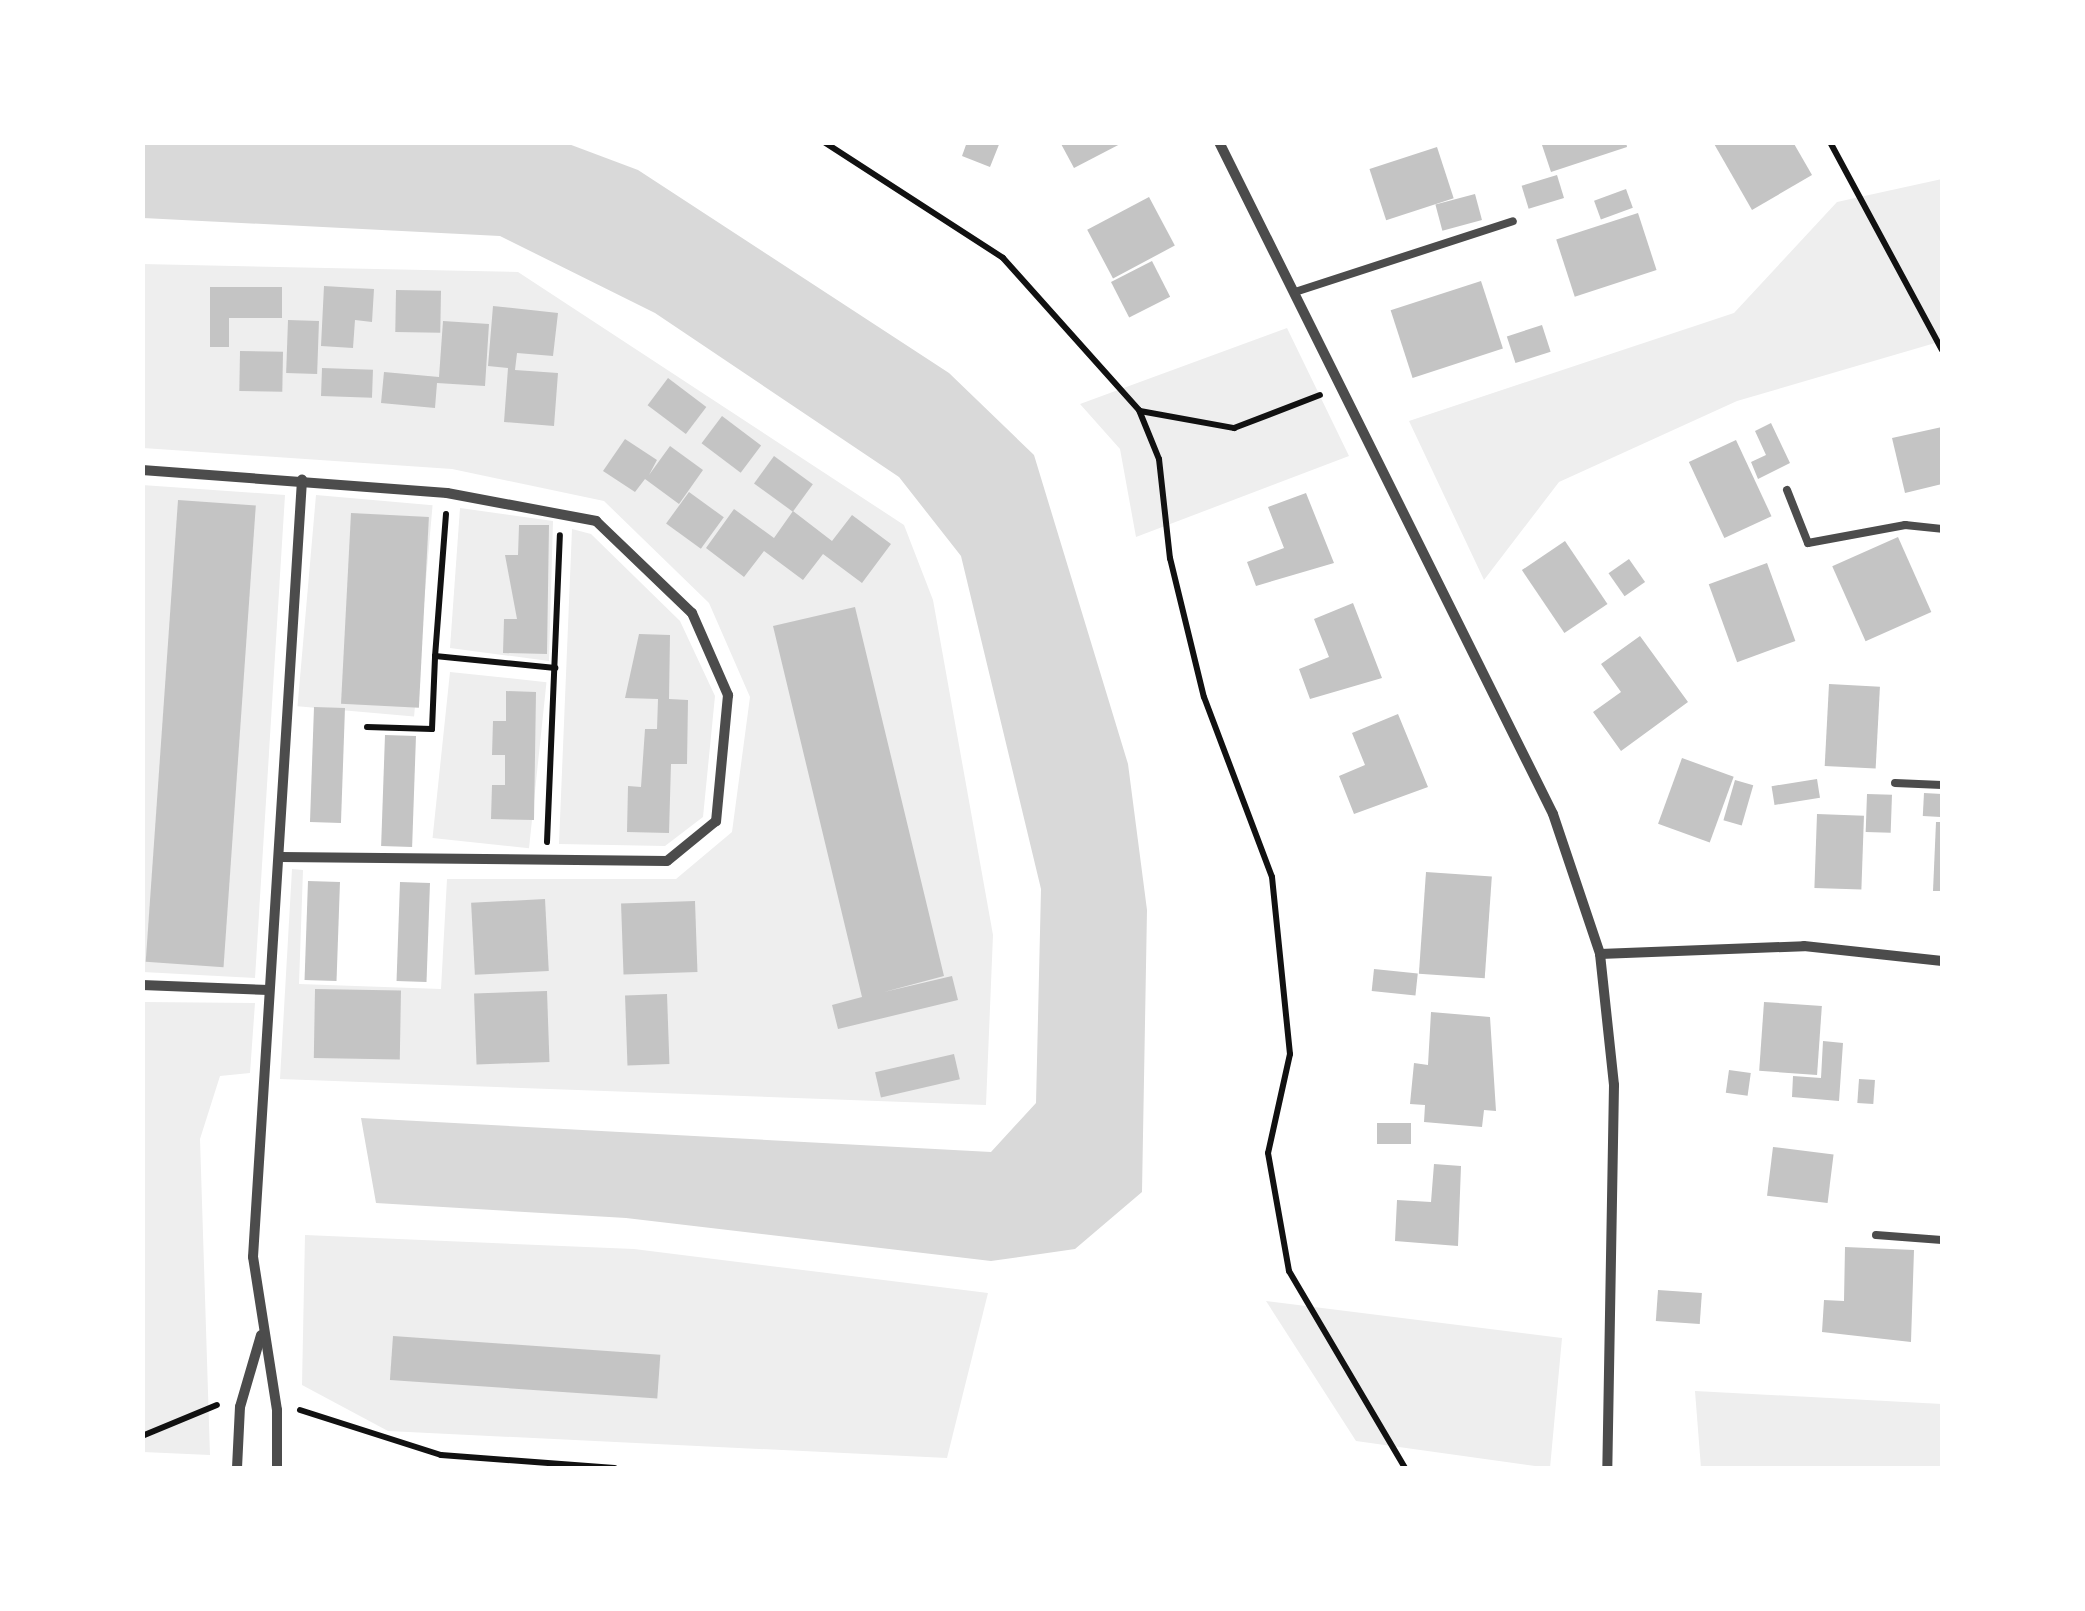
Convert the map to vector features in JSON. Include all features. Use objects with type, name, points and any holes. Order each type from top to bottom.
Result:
[{"type":"street","points":[[1218,142],[1342,384],[1553,814],[1600,954],[1614,1085],[1607,1468]]},
{"type":"street","points":[[142,470],[448,493],[596,521],[692,612],[728,694],[716,822],[668,861],[280,857]]},
{"type":"street","points":[[277,1468],[277,1410],[261,1334],[254,1257],[302,480]]},
{"type":"street","points":[[1600,954],[1804,946],[1942,961]]},
{"type":"street","points":[[142,985],[269,990]]},
{"type":"street","points":[[236,1468],[240,1407],[261,1334]]},
{"type":"lane","points":[[1294,292],[1513,221]]},
{"type":"lane","points":[[1787,490],[1808,542],[1904,525],[1942,529]]},
{"type":"lane","points":[[1894,783],[1942,785]]},
{"type":"lane","points":[[1876,1235],[1942,1240]]},
{"type":"path","points":[[824,142],[1002,258],[1139,410],[1159,459],[1170,558],[1204,697],[1272,877],[1290,1054],[1268,1153],[1289,1271],[1406,1468]]},
{"type":"path","points":[[1830,142],[1942,350]]},
{"type":"path","points":[[1139,410],[1234,428],[1342,384]]},
{"type":"path","points":[[367,726],[432,729],[448,493]]},
{"type":"path","points":[[546,858],[561,513]]},
{"type":"path","points":[[435,656],[556,668]]},
{"type":"path","points":[[142,1436],[178,1429],[215,1405],[240,1407]]},
{"type":"path","points":[[277,1410],[319,1410],[441,1456],[615,1468]]},
{"type":"shaded area","points":[[142,143],[566,143],[638,170],[949,373],[1034,455],[1128,764],[1147,910],[1142,1192],[1075,1249],[991,1261],[626,1218],[376,1203],[361,1118],[991,1152],[1036,1103],[1041,889],[961,556],[899,477],[655,313],[500,236],[143,218]]},
{"type":"shaded area","points":[[1942,179],[1942,341],[1737,401],[1559,482],[1484,580],[1409,421],[1734,313],[1837,202]]},
{"type":"shaded area","points":[[142,264],[518,272],[904,525],[933,600],[993,935],[986,1105],[280,1079],[292,869],[303,870],[299,984],[441,989],[447,879],[676,879],[732,832],[750,697],[709,603],[604,501],[452,469],[143,448]]},
{"type":"shaded area","points":[[1287,328],[1349,456],[1136,537],[1120,449],[1080,404]]},
{"type":"shaded area","points":[[142,485],[285,495],[255,978],[143,972]]},
{"type":"shaded area","points":[[316,495],[433,505],[414,716],[298,706]]},
{"type":"shaded area","points":[[460,508],[553,521],[549,661],[450,648]]},
{"type":"shaded area","points":[[572,529],[591,534],[680,621],[715,696],[703,817],[665,846],[559,844]]},
{"type":"shaded area","points":[[450,672],[546,682],[529,848],[433,838]]},
{"type":"shaded area","points":[[143,1002],[255,1003],[250,1073],[220,1076],[200,1139],[210,1455],[143,1452]]},
{"type":"shaded area","points":[[305,1235],[634,1249],[988,1293],[947,1458],[388,1431],[302,1385]]},
{"type":"shaded area","points":[[1266,1301],[1562,1338],[1550,1468],[1356,1441]]},
{"type":"shaded area","points":[[1695,1391],[1942,1404],[1942,1468],[1701,1468]]},
{"type":"building","points":[[967,142],[1000,142],[990,167],[962,156]]},
{"type":"building","points":[[1060,142],[1124,142],[1074,168]]},
{"type":"building","points":[[1541,142],[1626,142],[1627,147],[1551,172]]},
{"type":"building","points":[[1713,142],[1793,142],[1812,175],[1752,210]]},
{"type":"building","points":[[1437,147],[1454,198],[1386,220],[1369,169]]},
{"type":"building","points":[[1557,175],[1564,198],[1529,209],[1522,186]]},
{"type":"building","points":[[1626,189],[1633,208],[1601,219],[1594,201]]},
{"type":"building","points":[[1475,194],[1482,220],[1442,231],[1435,205]]},
{"type":"building","points":[[1149,197],[1175,246],[1113,278],[1087,230]]},
{"type":"building","points":[[1638,213],[1657,270],[1575,297],[1556,240]]},
{"type":"building","points":[[1152,261],[1170,297],[1129,318],[1111,282]]},
{"type":"building","points":[[1481,281],[1503,349],[1413,378],[1391,310]]},
{"type":"building","points":[[324,286],[374,289],[372,322],[355,320],[353,348],[321,346]]},
{"type":"building","points":[[210,287],[282,287],[282,318],[229,318],[229,347],[210,347]]},
{"type":"building","points":[[396,290],[441,291],[440,333],[395,332]]},
{"type":"building","points":[[493,306],[558,313],[553,356],[517,353],[515,370],[558,373],[554,426],[504,422],[508,368],[488,366]]},
{"type":"building","points":[[288,320],[319,321],[317,374],[286,373]]},
{"type":"building","points":[[443,321],[489,324],[485,386],[437,383],[435,408],[381,403],[384,372],[439,377]]},
{"type":"building","points":[[1542,325],[1551,352],[1515,363],[1507,336]]},
{"type":"building","points":[[240,351],[283,352],[282,392],[239,391]]},
{"type":"building","points":[[322,368],[373,370],[372,398],[321,396]]},
{"type":"building","points":[[668,378],[706,407],[686,434],[648,405]]},
{"type":"building","points":[[722,416],[761,445],[741,473],[702,443]]},
{"type":"building","points":[[1771,423],[1790,463],[1758,479],[1751,462],[1766,455],[1755,431]]},
{"type":"building","points":[[1942,427],[1942,484],[1905,493],[1892,438]]},
{"type":"building","points":[[625,439],[657,460],[649,475],[670,446],[703,470],[679,504],[645,479],[635,492],[603,471]]},
{"type":"building","points":[[1736,440],[1771,516],[1724,538],[1689,462]]},
{"type":"building","points":[[774,456],[813,484],[793,512],[754,484]]},
{"type":"building","points":[[689,492],[724,517],[701,549],[666,524]]},
{"type":"building","points":[[1306,493],[1334,563],[1256,586],[1247,562],[1284,548],[1268,507]]},
{"type":"building","points":[[178,500],[256,505],[224,967],[146,962]]},
{"type":"building","points":[[734,509],[774,538],[793,511],[832,541],[852,515],[891,544],[862,583],[823,554],[803,580],[764,551],[744,577],[706,548]]},
{"type":"building","points":[[351,513],[429,517],[419,708],[341,704]]},
{"type":"building","points":[[519,525],[549,525],[547,654],[503,653],[504,619],[517,619],[505,555],[518,555]]},
{"type":"building","points":[[1898,537],[1931,612],[1866,641],[1832,566]]},
{"type":"building","points":[[1565,541],[1607,604],[1564,633],[1522,570]]},
{"type":"building","points":[[1629,559],[1645,582],[1625,596],[1609,573]]},
{"type":"building","points":[[1767,563],[1795,641],[1737,662],[1709,584]]},
{"type":"building","points":[[1353,603],[1382,678],[1310,699],[1299,669],[1329,657],[1314,619]]},
{"type":"building","points":[[855,607],[944,976],[884,992],[952,976],[958,1000],[838,1029],[832,1005],[862,997],[773,626]]},
{"type":"building","points":[[639,634],[670,635],[669,699],[688,700],[687,764],[671,764],[669,833],[627,832],[628,786],[641,787],[645,729],[657,729],[658,699],[625,698]]},
{"type":"building","points":[[1640,636],[1688,702],[1621,751],[1593,712],[1621,692],[1601,664]]},
{"type":"building","points":[[1829,684],[1880,687],[1876,769],[1825,766]]},
{"type":"building","points":[[506,691],[536,692],[534,820],[491,819],[492,785],[505,785],[505,755],[492,755],[493,721],[506,721]]},
{"type":"building","points":[[314,707],[345,708],[341,823],[310,822]]},
{"type":"building","points":[[1398,714],[1428,787],[1354,814],[1339,776],[1365,765],[1352,733]]},
{"type":"building","points":[[385,735],[416,736],[412,847],[381,846]]},
{"type":"building","points":[[1682,758],[1734,777],[1710,843],[1658,824]]},
{"type":"building","points":[[1817,779],[1820,798],[1775,805],[1772,786]]},
{"type":"building","points":[[1735,780],[1753,785],[1742,826],[1723,820]]},
{"type":"building","points":[[1924,793],[1942,794],[1941,817],[1923,816]]},
{"type":"building","points":[[1867,794],[1892,795],[1891,833],[1866,832]]},
{"type":"building","points":[[1817,814],[1864,816],[1861,890],[1814,888]]},
{"type":"building","points":[[1936,822],[1942,822],[1942,891],[1933,891]]},
{"type":"building","points":[[1426,872],[1492,877],[1485,978],[1419,974]]},
{"type":"building","points":[[308,881],[340,882],[337,981],[305,980]]},
{"type":"building","points":[[400,882],[430,883],[427,982],[397,981]]},
{"type":"building","points":[[545,899],[549,971],[475,975],[471,903]]},
{"type":"building","points":[[695,901],[697,972],[624,975],[621,904]]},
{"type":"building","points":[[1374,969],[1418,974],[1415,995],[1372,991]]},
{"type":"building","points":[[315,989],[401,991],[400,1059],[314,1058]]},
{"type":"building","points":[[547,991],[549,1062],[477,1065],[474,994]]},
{"type":"building","points":[[667,994],[669,1064],[627,1065],[625,995]]},
{"type":"building","points":[[1764,1002],[1822,1006],[1817,1075],[1759,1071]]},
{"type":"building","points":[[1431,1012],[1490,1017],[1496,1111],[1484,1110],[1482,1127],[1424,1122],[1425,1105],[1410,1104],[1414,1063],[1428,1065]]},
{"type":"building","points":[[1823,1041],[1843,1043],[1839,1101],[1792,1097],[1793,1076],[1821,1078]]},
{"type":"building","points":[[954,1054],[960,1079],[881,1098],[875,1072]]},
{"type":"building","points":[[1729,1070],[1751,1073],[1748,1096],[1726,1093]]},
{"type":"building","points":[[1859,1079],[1875,1080],[1873,1104],[1857,1103]]},
{"type":"building","points":[[1377,1123],[1411,1123],[1411,1144],[1377,1144]]},
{"type":"building","points":[[1773,1147],[1834,1154],[1828,1203],[1767,1196]]},
{"type":"building","points":[[1434,1164],[1461,1166],[1458,1246],[1395,1241],[1397,1200],[1431,1202]]},
{"type":"building","points":[[1845,1247],[1914,1250],[1911,1342],[1822,1332],[1824,1300],[1844,1301]]},
{"type":"building","points":[[1658,1290],[1702,1293],[1700,1324],[1656,1321]]},
{"type":"building","points":[[393,1336],[660,1355],[657,1399],[390,1380]]}]
